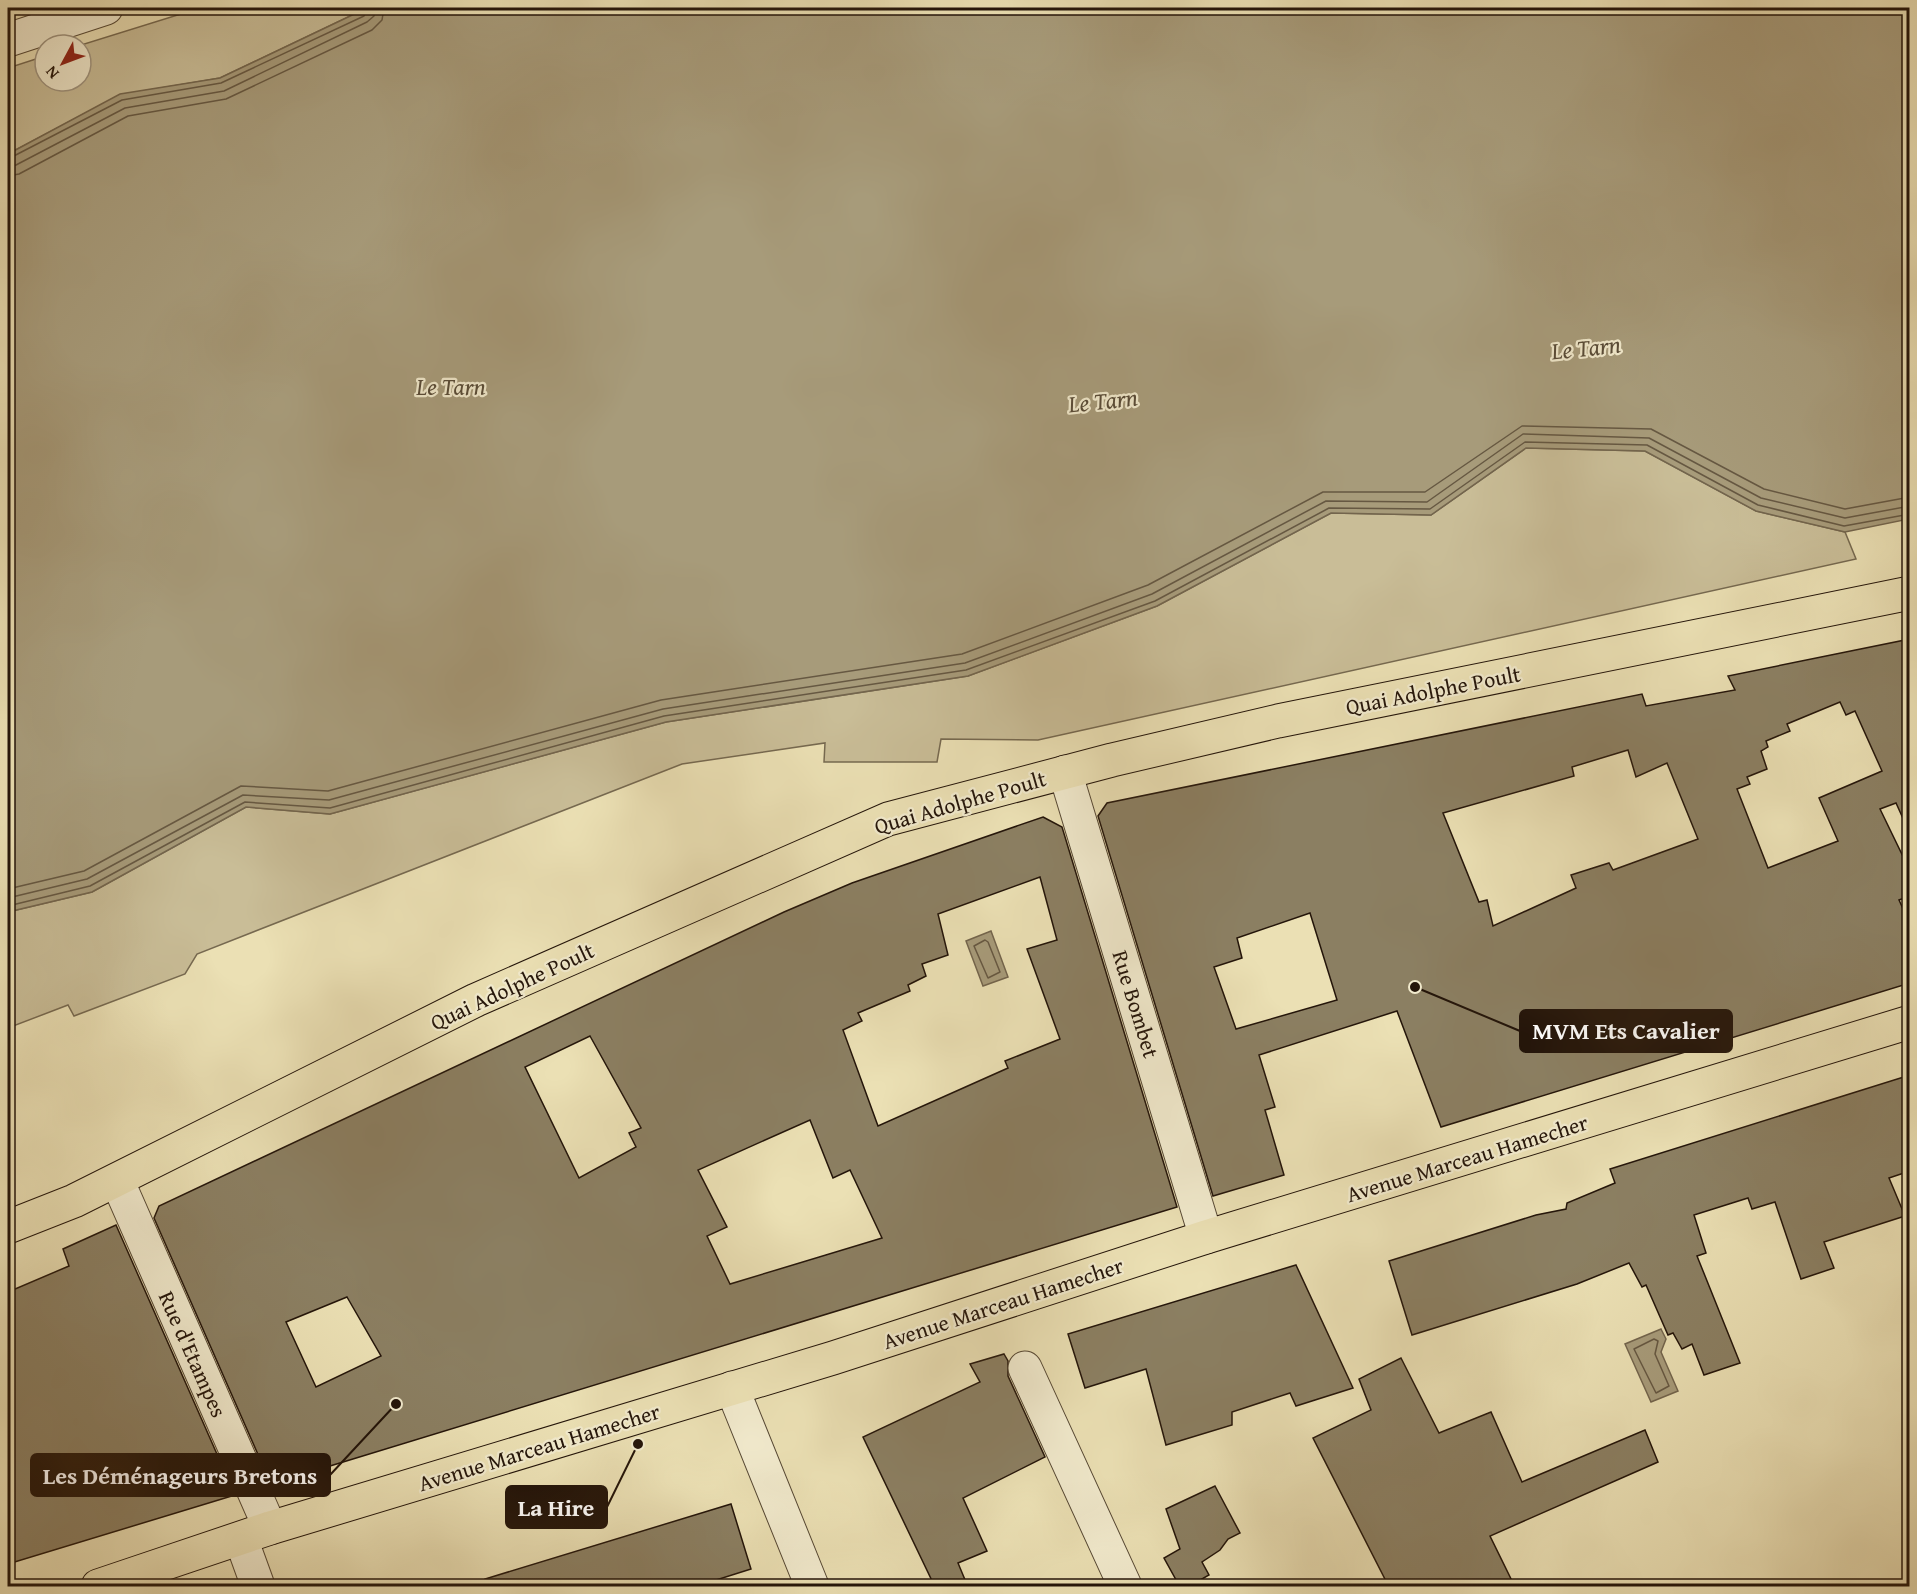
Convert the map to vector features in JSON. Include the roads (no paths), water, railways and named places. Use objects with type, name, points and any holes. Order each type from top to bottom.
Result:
[{"type":"main road","name":"Quai Adolphe Poult","points":[[8,1227],[75,1201],[476,1000],[888,819],[1065,772],[1278,721],[1910,593]]},
{"type":"main road","name":"Avenue Marceau Hamecher","points":[[98,1587],[255,1534],[833,1358],[1206,1237],[1910,1022]]},
{"type":"street","points":[[8,40],[106,8]]},
{"type":"street","name":"Rue Bombet","points":[[1065,772],[1206,1237]]},
{"type":"street","name":"Rue d'Etampes","points":[[117,1180],[255,1534],[258,1587]]},
{"type":"street","points":[[1025,1368],[1125,1587]]},
{"type":"street","points":[[732,1388],[812,1587]]},
{"type":"water","name":"Le Tarn","points":[[367,8],[1909,8],[1909,519],[1845,532],[1756,511],[1645,451],[1526,448],[1431,515],[1331,513],[1157,606],[968,676],[666,722],[330,814],[246,807],[92,892],[8,912],[8,154],[120,94],[220,78]]},
{"type":"water","points":[[991,931],[1008,977],[983,986],[966,941]]},
{"type":"water","points":[[1661,1329],[1666,1339],[1661,1352],[1678,1391],[1651,1402],[1625,1344]]},
{"type":"place","name":"MVM Ets Cavalier","points":[[1415,987]]},
{"type":"place","name":"Les Déménageurs Bretons","points":[[396,1404]]},
{"type":"place","name":"La Hire","points":[[638,1444]]}]
